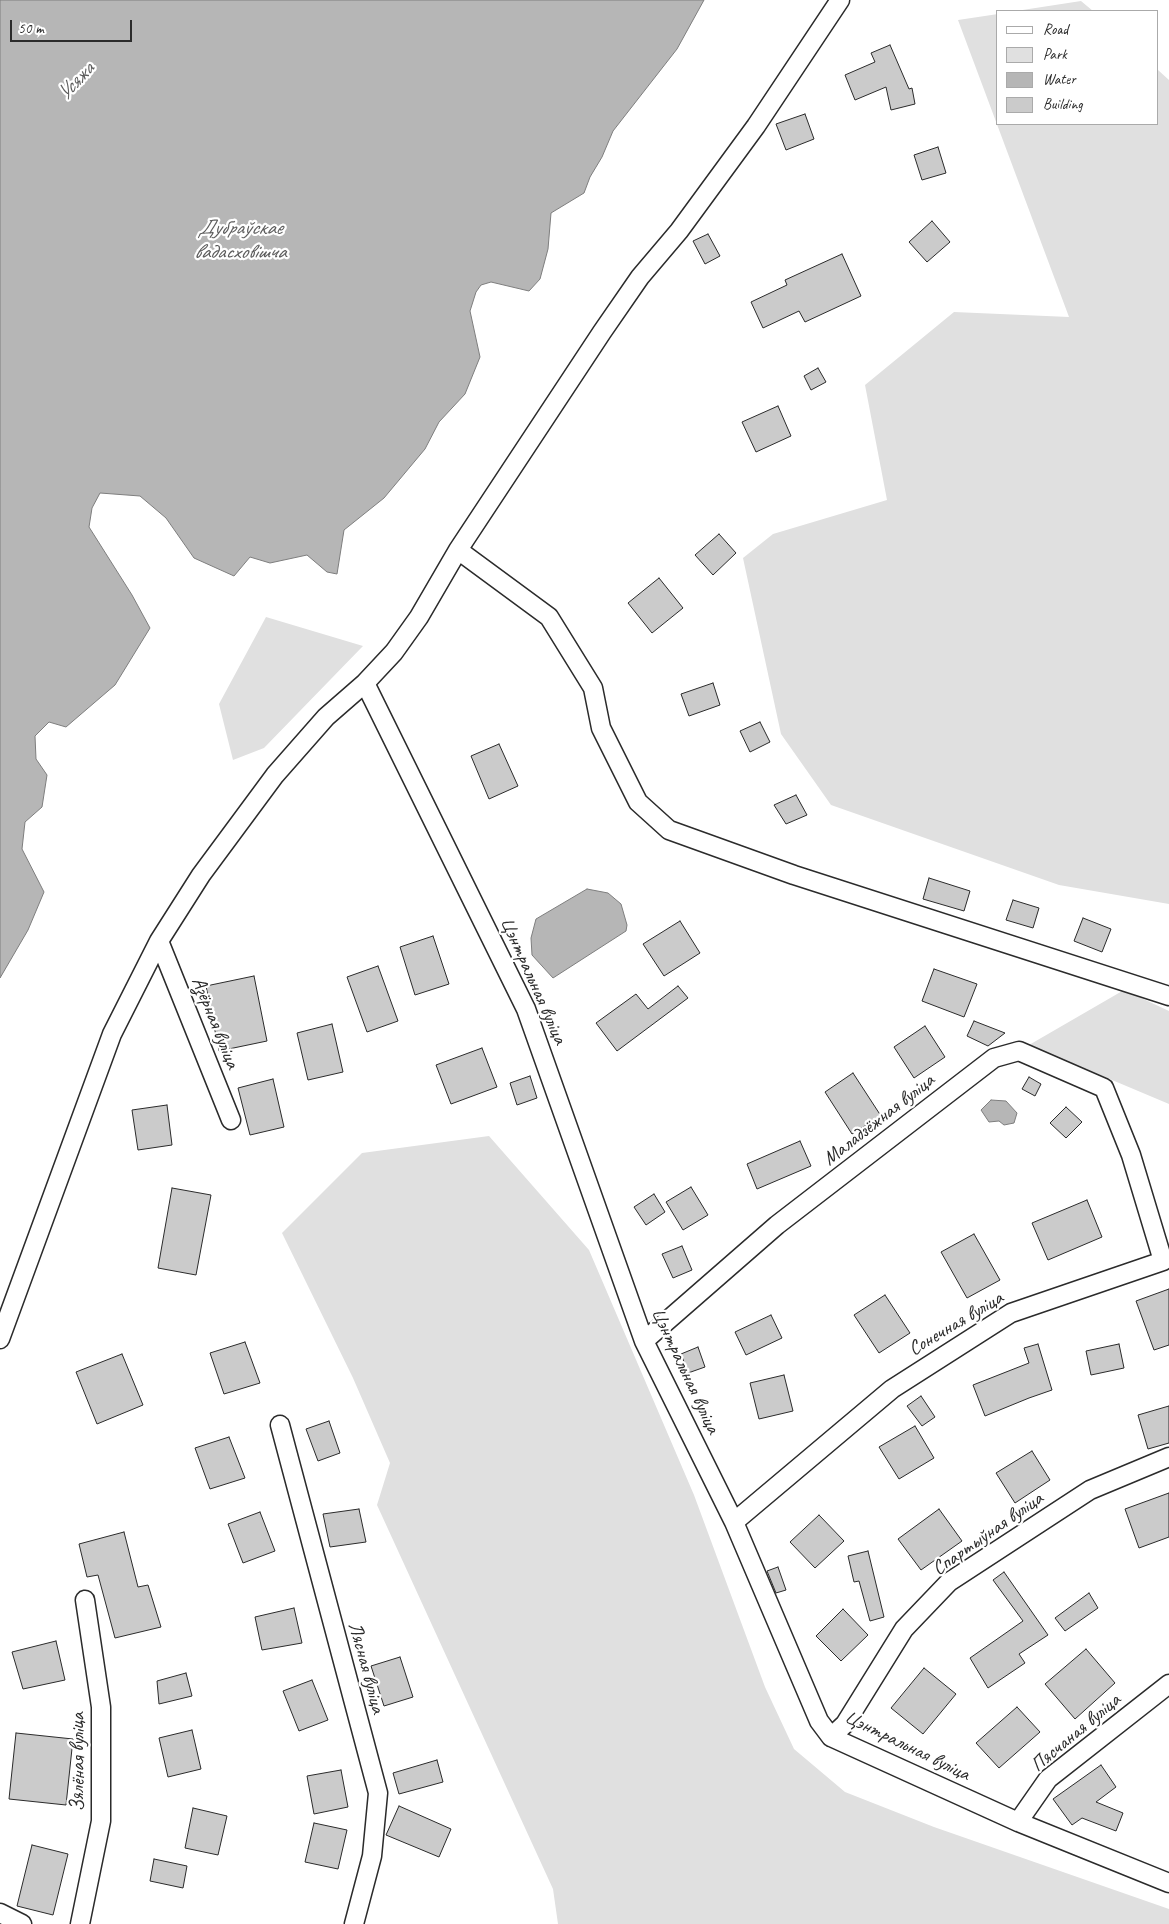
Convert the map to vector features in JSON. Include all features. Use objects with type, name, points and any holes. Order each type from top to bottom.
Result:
[{"type":"street","points":[[0,1339],[112,1034],[159,941],[201,875],[275,774],[326,717],[365,682],[394,652],[419,617],[458,550],[602,332],[640,277],[678,231],[756,126],[840,0]]},
{"type":"street","points":[[458,550],[549,617],[593,688],[601,728],[638,802],[669,830],[794,875],[1169,996]]},
{"type":"street","name":"Цэнтральная вуліца","points":[[365,682],[526,1009],[644,1341],[734,1522],[820,1721],[831,1737],[1018,1822],[1169,1882]]},
{"type":"street","name":"Азёрная вуліца","points":[[159,941],[231,1120]]},
{"type":"street","name":"Маладзёжная вуліца","points":[[644,1341],[777,1226],[994,1058],[1019,1050],[1104,1088],[1132,1155]]},
{"type":"street","name":"Сонечная вуліца","points":[[734,1522],[892,1388],[1011,1313],[1163,1261],[1132,1155]]},
{"type":"street","name":"Лясная вуліца","points":[[280,1425],[378,1793],[372,1856],[354,1924]]},
{"type":"street","name":"Спартыўная вуліца","points":[[831,1737],[845,1724],[904,1629],[949,1582],[1090,1490],[1169,1457]]},
{"type":"street","name":"Зялёная вуліца","points":[[80,1924],[101,1821],[101,1707],[85,1600]]},
{"type":"street","name":"Пясчаная вуліца","points":[[1018,1822],[1048,1779],[1169,1684]]},
{"type":"street","points":[[0,1913],[22,1924]]},
{"type":"green space","points":[[1081,1],[1092,10],[1022,10]]},
{"type":"green space","points":[[996,14],[996,122],[958,20]]},
{"type":"green space","points":[[1159,71],[1169,80],[1169,904],[1059,885],[831,805],[781,734],[743,558],[773,534],[887,500],[865,385],[954,312],[1069,317],[997,125],[1159,125]]},
{"type":"green space","points":[[266,617],[363,646],[264,748],[233,760],[219,704]]},
{"type":"green space","points":[[1124,990],[1169,1011],[1169,1104],[1029,1045]]},
{"type":"green space","points":[[489,1136],[589,1250],[694,1495],[765,1687],[794,1749],[845,1792],[934,1827],[1169,1909],[1169,1924],[558,1924],[553,1889],[377,1505],[390,1463],[353,1378],[282,1233],[362,1153]]},
{"type":"water","name":"Дубраўскае вадасховішча","points":[[0,0],[704,0],[677,49],[613,131],[584,193],[551,213],[548,249],[540,279],[529,291],[491,282],[481,285],[476,292],[470,311],[480,357],[465,394],[439,422],[425,449],[384,498],[344,530],[337,574],[327,572],[307,555],[270,563],[250,557],[234,576],[194,558],[166,518],[140,496],[100,493],[92,508],[89,527],[132,595],[150,628],[115,685],[66,727],[49,722],[35,736],[36,759],[47,775],[42,807],[25,822],[22,849],[44,892],[28,930],[0,978]]},
{"type":"water","points":[[587,889],[608,893],[621,904],[627,925],[626,931],[553,978],[532,955],[531,938],[536,919]]},
{"type":"water","points":[[991,1100],[1006,1101],[1017,1113],[1014,1123],[1004,1125],[999,1121],[989,1122],[981,1110]]},
{"type":"building","points":[[890,45],[909,89],[912,88],[915,104],[891,110],[886,87],[855,100],[845,75],[875,62],[871,53]]},
{"type":"building","points":[[805,114],[814,139],[786,150],[776,124]]},
{"type":"building","points":[[938,147],[946,173],[922,180],[914,155]]},
{"type":"building","points":[[932,221],[950,242],[927,262],[909,242]]},
{"type":"building","points":[[708,234],[720,256],[705,264],[693,241]]},
{"type":"building","points":[[842,254],[861,296],[805,322],[799,311],[763,328],[751,302],[787,285],[785,280]]},
{"type":"building","points":[[818,368],[826,382],[811,390],[804,376]]},
{"type":"building","points":[[778,406],[791,436],[756,452],[742,422]]},
{"type":"building","points":[[719,534],[736,553],[713,575],[695,555]]},
{"type":"building","points":[[659,578],[683,608],[652,633],[628,603]]},
{"type":"building","points":[[713,683],[720,705],[689,716],[681,694]]},
{"type":"building","points":[[760,722],[770,742],[750,752],[740,731]]},
{"type":"building","points":[[499,744],[518,786],[489,799],[471,756]]},
{"type":"building","points":[[796,795],[807,815],[786,824],[774,805]]},
{"type":"building","points":[[929,878],[970,891],[964,911],[923,899]]},
{"type":"building","points":[[1013,900],[1039,908],[1033,928],[1006,920]]},
{"type":"building","points":[[1083,918],[1111,929],[1102,952],[1074,941]]},
{"type":"building","points":[[680,921],[700,953],[664,976],[643,944]]},
{"type":"building","points":[[433,936],[449,984],[415,995],[400,947]]},
{"type":"building","points":[[378,966],[398,1021],[367,1032],[347,977]]},
{"type":"building","points":[[934,969],[977,984],[964,1017],[922,1001]]},
{"type":"building","points":[[254,976],[267,1041],[219,1051],[206,986]]},
{"type":"building","points":[[678,986],[688,998],[617,1051],[596,1023],[636,994],[648,1009]]},
{"type":"building","points":[[974,1021],[1005,1033],[988,1046],[967,1036]]},
{"type":"building","points":[[332,1024],[343,1072],[308,1080],[297,1033]]},
{"type":"building","points":[[925,1026],[945,1057],[914,1078],[894,1047]]},
{"type":"building","points":[[482,1048],[497,1087],[451,1104],[436,1065]]},
{"type":"building","points":[[853,1073],[881,1116],[852,1134],[825,1092]]},
{"type":"building","points":[[530,1076],[537,1098],[517,1105],[510,1083]]},
{"type":"building","points":[[1029,1077],[1041,1084],[1035,1096],[1022,1089]]},
{"type":"building","points":[[273,1079],[284,1127],[250,1135],[238,1088]]},
{"type":"building","points":[[167,1105],[172,1145],[138,1150],[132,1110]]},
{"type":"building","points":[[1066,1107],[1082,1122],[1066,1138],[1050,1123]]},
{"type":"building","points":[[800,1141],[811,1166],[757,1189],[747,1164]]},
{"type":"building","points":[[691,1187],[708,1215],[683,1230],[666,1202]]},
{"type":"building","points":[[172,1188],[211,1195],[196,1275],[158,1268]]},
{"type":"building","points":[[654,1194],[665,1212],[646,1225],[634,1207]]},
{"type":"building","points":[[1087,1200],[1102,1237],[1048,1260],[1032,1223]]},
{"type":"building","points":[[974,1234],[1000,1280],[967,1298],[941,1252]]},
{"type":"building","points":[[682,1246],[692,1270],[673,1278],[662,1254]]},
{"type":"building","points":[[1169,1289],[1169,1345],[1154,1350],[1136,1301]]},
{"type":"building","points":[[885,1295],[910,1333],[879,1353],[854,1315]]},
{"type":"building","points":[[771,1315],[782,1338],[746,1355],[735,1332]]},
{"type":"building","points":[[245,1342],[260,1383],[224,1394],[210,1353]]},
{"type":"building","points":[[1038,1344],[1052,1390],[985,1416],[973,1385],[1029,1363],[1024,1348]]},
{"type":"building","points":[[1119,1344],[1124,1368],[1091,1375],[1086,1351]]},
{"type":"building","points":[[698,1347],[705,1367],[688,1373],[681,1354]]},
{"type":"building","points":[[122,1354],[143,1405],[97,1424],[76,1372]]},
{"type":"building","points":[[784,1375],[793,1411],[759,1419],[750,1383]]},
{"type":"building","points":[[921,1396],[935,1417],[922,1426],[907,1406]]},
{"type":"building","points":[[1169,1406],[1169,1443],[1148,1449],[1138,1415]]},
{"type":"building","points":[[329,1421],[340,1453],[318,1461],[306,1429]]},
{"type":"building","points":[[915,1426],[934,1458],[899,1479],[879,1447]]},
{"type":"building","points":[[229,1437],[245,1478],[210,1489],[195,1448]]},
{"type":"building","points":[[1032,1451],[1050,1480],[1015,1503],[996,1473]]},
{"type":"building","points":[[1169,1493],[1169,1537],[1139,1548],[1125,1509]]},
{"type":"building","points":[[359,1509],[366,1542],[330,1547],[323,1514]]},
{"type":"building","points":[[939,1509],[962,1541],[921,1570],[898,1539]]},
{"type":"building","points":[[260,1512],[275,1551],[243,1563],[228,1524]]},
{"type":"building","points":[[819,1515],[844,1541],[815,1568],[790,1542]]},
{"type":"building","points":[[124,1532],[138,1587],[148,1585],[161,1627],[115,1638],[98,1575],[87,1577],[79,1544]]},
{"type":"building","points":[[868,1551],[884,1617],[870,1621],[859,1581],[854,1582],[848,1556]]},
{"type":"building","points":[[778,1567],[786,1590],[776,1593],[767,1571]]},
{"type":"building","points":[[1004,1572],[1048,1635],[1019,1654],[1025,1663],[988,1688],[970,1658],[1023,1621],[993,1580]]},
{"type":"building","points":[[1089,1593],[1098,1608],[1065,1631],[1055,1618]]},
{"type":"building","points":[[294,1608],[302,1643],[262,1650],[255,1617]]},
{"type":"building","points":[[843,1609],[868,1635],[841,1661],[816,1636]]},
{"type":"building","points":[[56,1641],[65,1680],[23,1689],[12,1652]]},
{"type":"building","points":[[1086,1649],[1115,1683],[1075,1719],[1045,1684]]},
{"type":"building","points":[[400,1657],[413,1697],[384,1706],[371,1666]]},
{"type":"building","points":[[924,1668],[956,1694],[923,1734],[891,1708]]},
{"type":"building","points":[[186,1673],[192,1696],[159,1704],[157,1681]]},
{"type":"building","points":[[312,1680],[328,1720],[299,1731],[283,1691]]},
{"type":"building","points":[[1017,1707],[1040,1732],[999,1768],[976,1743]]},
{"type":"building","points":[[192,1730],[201,1769],[168,1777],[159,1738]]},
{"type":"building","points":[[16,1733],[73,1739],[66,1805],[9,1799]]},
{"type":"building","points":[[437,1760],[443,1782],[399,1794],[393,1773]]},
{"type":"building","points":[[1101,1765],[1116,1787],[1096,1802],[1123,1813],[1116,1831],[1082,1818],[1072,1825],[1053,1799]]},
{"type":"building","points":[[341,1770],[348,1807],[314,1814],[307,1776]]},
{"type":"building","points":[[399,1806],[451,1829],[439,1857],[386,1835]]},
{"type":"building","points":[[193,1808],[227,1816],[218,1855],[185,1848]]},
{"type":"building","points":[[314,1823],[347,1830],[338,1869],[305,1862]]},
{"type":"building","points":[[32,1845],[68,1854],[53,1915],[17,1906]]},
{"type":"building","points":[[154,1859],[187,1866],[183,1888],[150,1881]]},
{"type":"water label","name":"Усяжа","points":[[76,82]]}]
